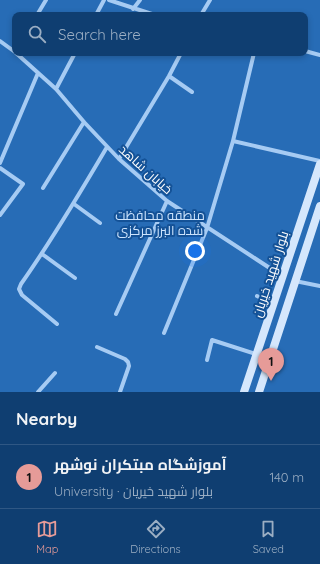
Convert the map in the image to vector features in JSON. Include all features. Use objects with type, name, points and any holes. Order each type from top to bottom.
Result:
[{"type":"main road","name":"بلوار شهید خیریان","points":[[244,392],[320,164]]},
{"type":"main road","name":"بلوار شهید خیریان","points":[[259,392],[320,206]]},
{"type":"main road","points":[[283,276],[295,281]]},
{"type":"street","points":[[39,12],[46,0]]},
{"type":"street","points":[[98,12],[104,0]]},
{"type":"street","points":[[109,0],[144,12]]},
{"type":"street","points":[[133,9],[140,0]]},
{"type":"street","points":[[203,12],[210,0]]},
{"type":"street","name":"خیابان شاهد","points":[[0,41],[12,50]]},
{"type":"street","points":[[308,52],[320,55]]},
{"type":"street","name":"خیابان شاهد","points":[[19,56],[56,89],[107,147],[167,201],[283,276]]},
{"type":"street","points":[[56,89],[73,56]]},
{"type":"street","points":[[120,159],[179,56]]},
{"type":"street","points":[[164,333],[207,228],[233,141],[253,56]]},
{"type":"street","points":[[0,163],[38,73]]},
{"type":"street","points":[[169,76],[192,92]]},
{"type":"street","points":[[43,188],[84,122]]},
{"type":"street","points":[[233,141],[320,161]]},
{"type":"street","points":[[57,324],[22,295],[19,289],[74,204],[107,147]]},
{"type":"street","points":[[0,168],[23,184],[0,215]]},
{"type":"street","points":[[116,314],[167,201]]},
{"type":"street","points":[[74,204],[100,223]]},
{"type":"street","points":[[42,254],[75,278]]},
{"type":"street","points":[[295,281],[320,286]]},
{"type":"street","points":[[256,296],[273,304]]},
{"type":"street","points":[[207,360],[212,340],[256,354]]},
{"type":"street","points":[[97,347],[125,359],[128,362],[129,366],[120,392]]},
{"type":"street","points":[[38,392],[55,373]]},
{"type":"green space","name":"منطقه محافظت شده البرز مرکزی","points":[[0,0],[320,0],[320,392],[0,392]]},
{"type":"place","name":"آموزشگاه مبتکران نوشهر","points":[[271,381]]}]
